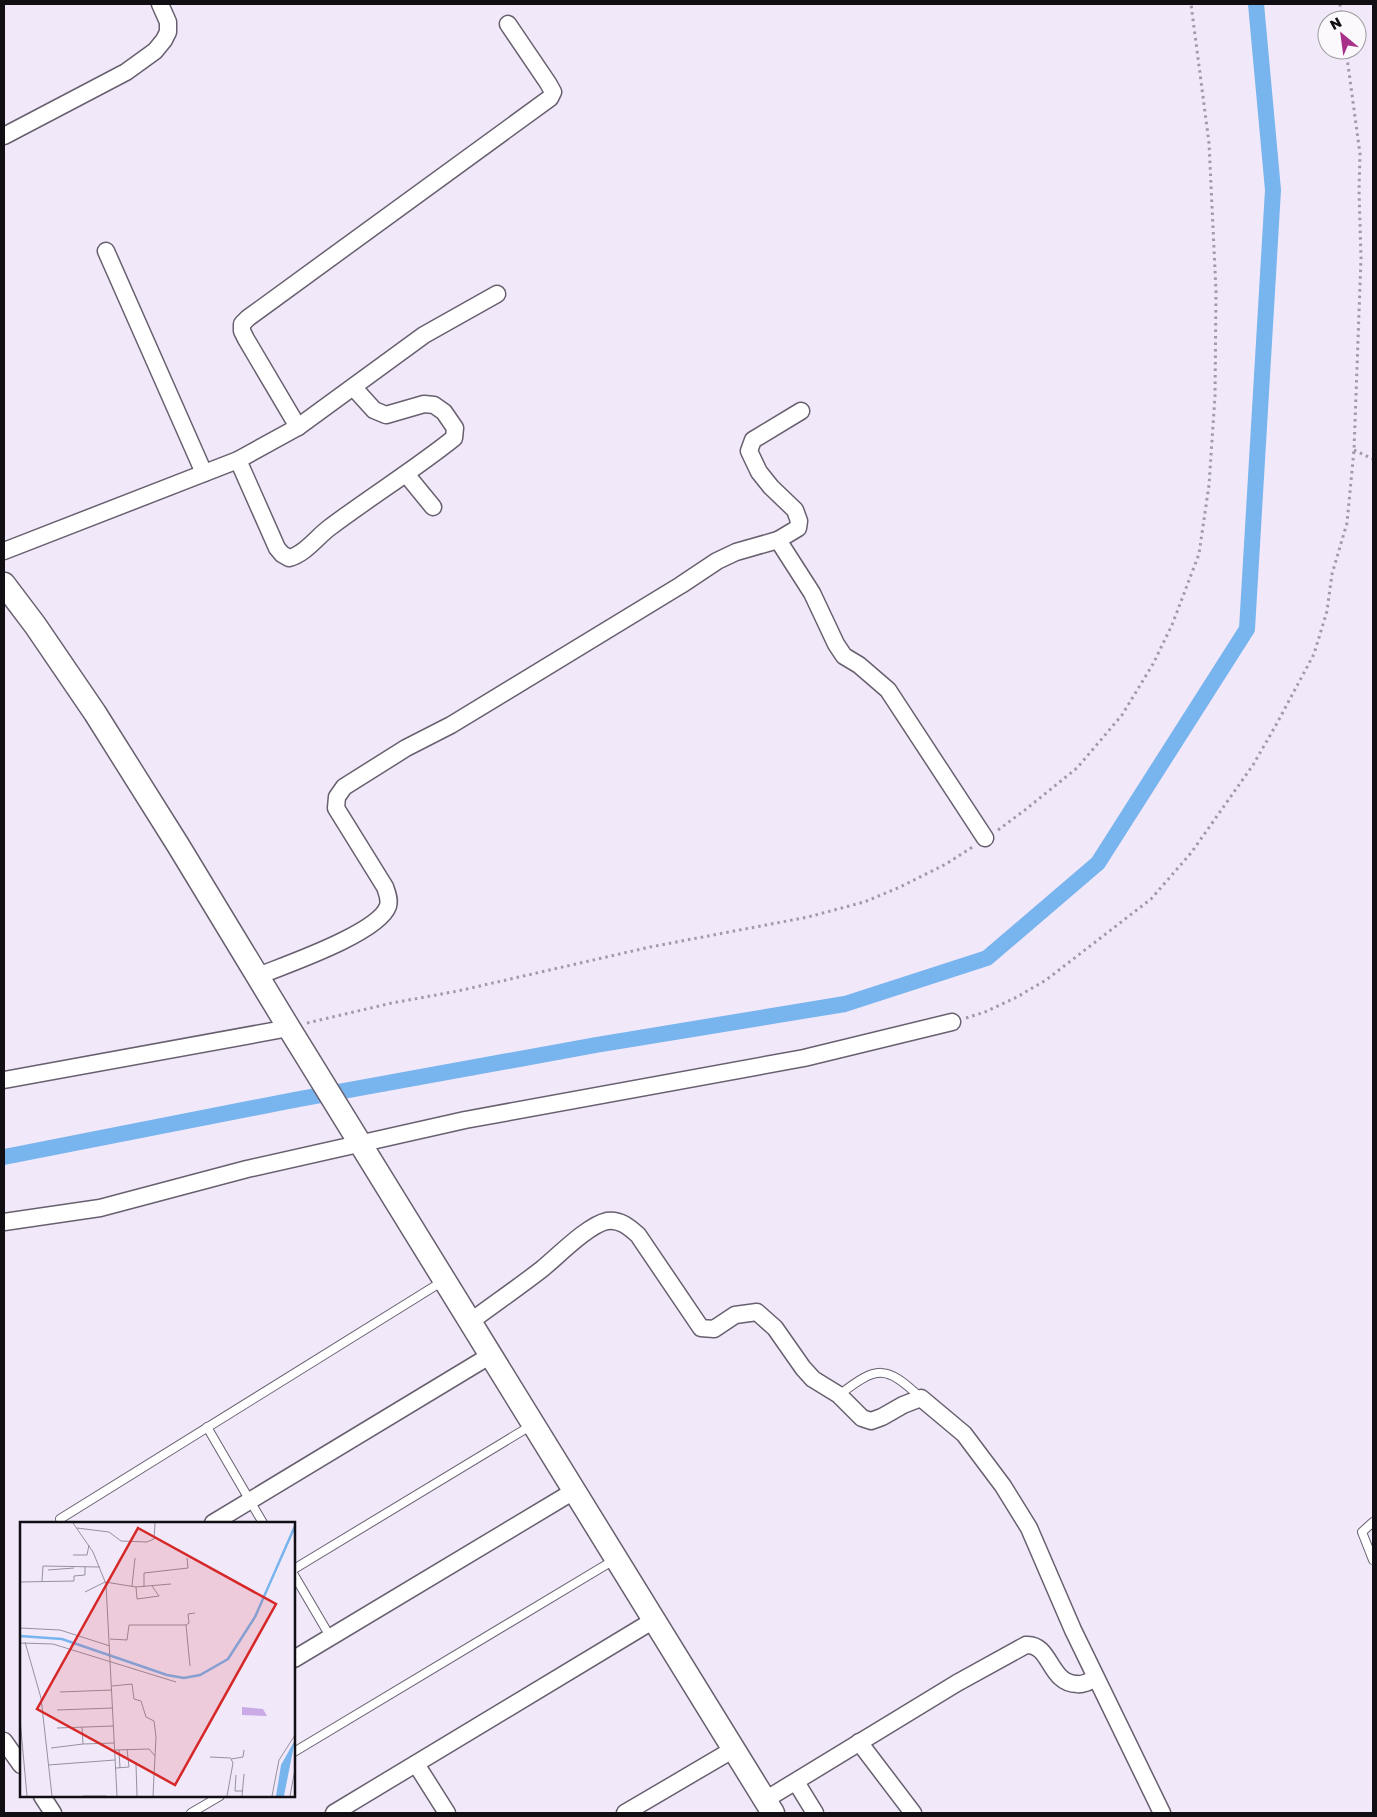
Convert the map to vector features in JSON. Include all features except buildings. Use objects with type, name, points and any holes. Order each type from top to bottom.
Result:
[{"type":"street","points":[[4,136],[126,72],[155,51],[168,32],[168,22],[160,4]]},
{"type":"street","points":[[298,427],[242,332],[242,324],[308,273],[550,98],[553,92],[548,83],[508,24]]},
{"type":"street","points":[[106,251],[204,473]]},
{"type":"street","points":[[4,551],[238,460],[298,427],[354,388],[424,335],[497,294]]},
{"type":"street","points":[[238,460],[277,548],[282,554],[290,558],[300,553],[329,528],[454,438],[455,428],[444,412],[434,405],[424,404],[386,415],[374,410],[354,388]]},
{"type":"street","points":[[258,976],[319,952],[352,935],[371,924],[382,915],[388,906],[388,896],[385,888],[336,808],[337,797],[344,786],[406,748],[451,725],[680,585],[717,560],[736,552],[778,540],[798,528],[799,521],[796,510],[771,487],[759,472],[749,452],[753,440],[801,410]]},
{"type":"street","points":[[406,474],[433,507]]},
{"type":"street","points":[[778,540],[812,593],[844,656],[859,665],[888,690],[985,838]]},
{"type":"street","points":[[4,584],[35,625],[95,713],[769,1807],[796,1782],[859,1742],[957,1683],[1026,1645],[1037,1646],[1042,1650],[1052,1667],[1066,1681],[1079,1685],[1096,1678]]},
{"type":"street","points":[[4,1222],[100,1208],[246,1170],[465,1120],[804,1058],[952,1022]]},
{"type":"street","points":[[4,1080],[289,1028]]},
{"type":"street","points":[[470,1322],[595,1226],[606,1221],[616,1221],[624,1224],[638,1235],[701,1328],[714,1329],[736,1316],[757,1312],[775,1328],[813,1379],[838,1395],[862,1418],[871,1421],[921,1398],[964,1434],[1003,1486],[1028,1528],[1096,1678],[1162,1813]]},
{"type":"street","points":[[216,1522],[491,1355]]},
{"type":"street","points":[[295,1658],[574,1491]]},
{"type":"street","points":[[334,1813],[654,1620]]},
{"type":"street","points":[[4,1741],[20,1764]]},
{"type":"street","points":[[859,1742],[913,1813]]},
{"type":"street","points":[[625,1813],[734,1749]]},
{"type":"street","points":[[416,1764],[447,1813]]},
{"type":"street","points":[[796,1782],[815,1813]]},
{"type":"street","points":[[43,1797],[53,1813]]},
{"type":"lane","points":[[60,1519],[445,1280]]},
{"type":"lane","points":[[838,1395],[858,1381],[873,1374],[883,1373],[896,1376],[921,1398]]},
{"type":"lane","points":[[295,1568],[533,1424]]},
{"type":"lane","points":[[207,1427],[262,1522]]},
{"type":"lane","points":[[1373,1522],[1362,1532],[1373,1560]]},
{"type":"lane","points":[[295,1751],[616,1559]]},
{"type":"lane","points":[[295,1577],[330,1638]]},
{"type":"lane","points":[[191,1813],[218,1797]]},
{"type":"path","points":[[289,1028],[392,1003],[458,991],[650,947],[808,917],[864,902],[900,887],[946,864],[1025,810],[1077,768],[1122,715],[1153,664],[1168,633],[1199,554],[1210,485],[1215,406],[1216,291],[1209,143],[1191,4]]},
{"type":"path","points":[[952,1022],[985,1012],[1017,997],[1046,980],[1151,899],[1197,845],[1253,765],[1314,654],[1326,611],[1332,574],[1347,523],[1354,450],[1361,258],[1360,154],[1347,60]]},
{"type":"path","points":[[1354,450],[1373,459]]},
{"type":"waterway","points":[[4,1157],[294,1100],[596,1045],[845,1004],[987,958],[1098,863],[1247,629],[1273,190],[1256,4]]}]
